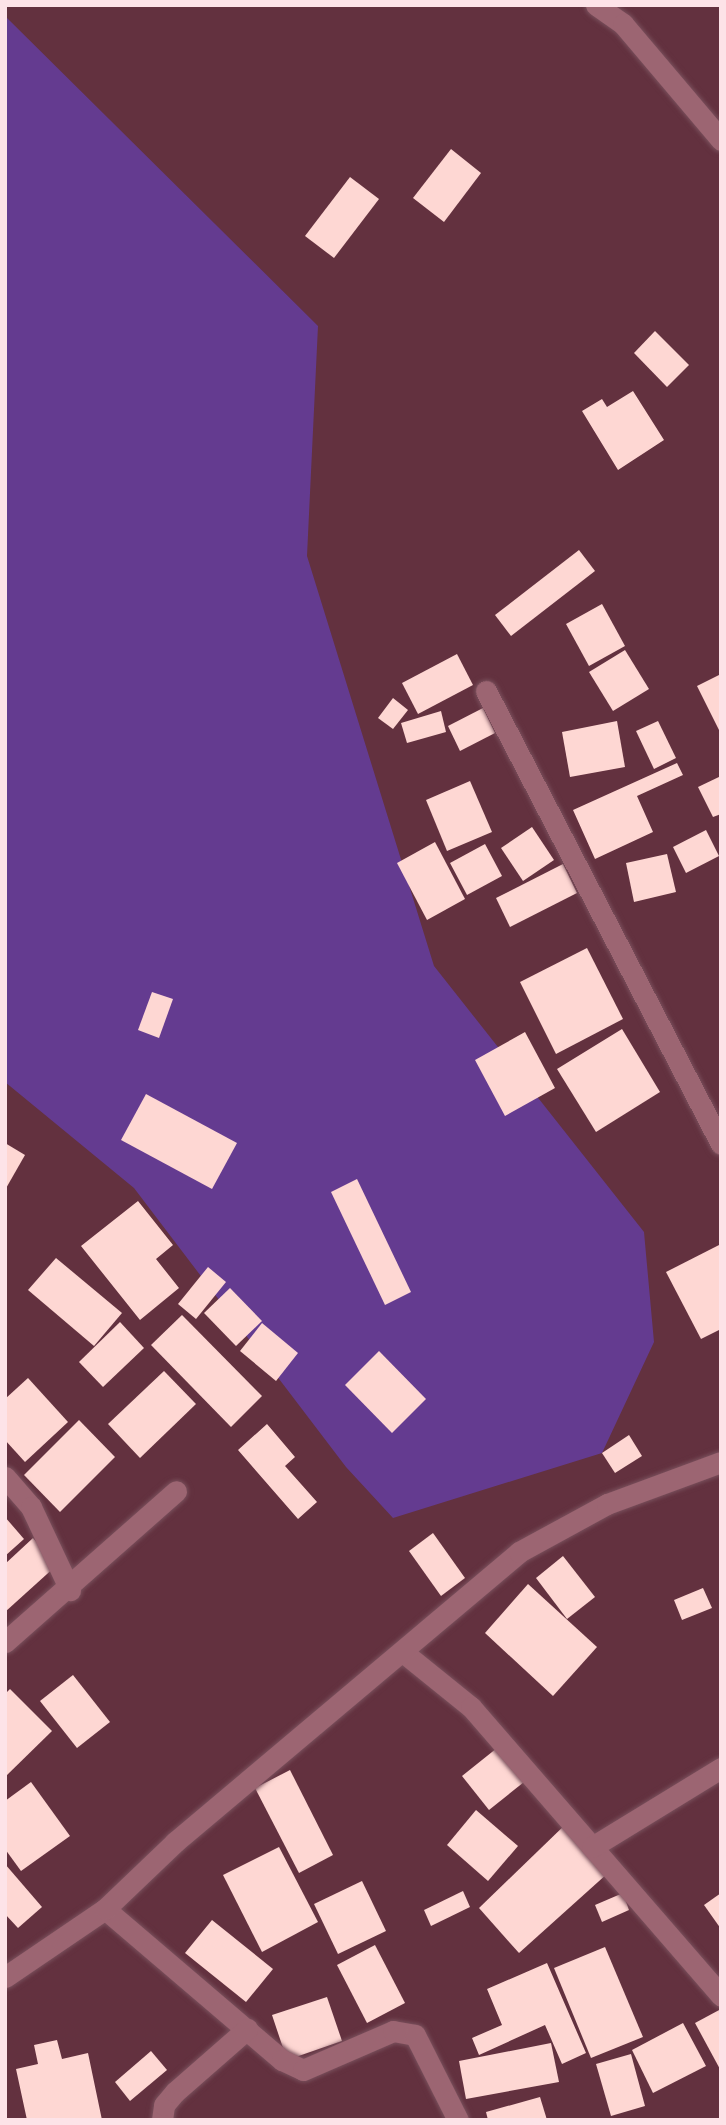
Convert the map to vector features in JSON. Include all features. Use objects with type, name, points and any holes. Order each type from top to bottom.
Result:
[{"type":"street","points":[[596,5],[623,24],[721,140]]},
{"type":"street","points":[[486,691],[721,1144]]},
{"type":"street","points":[[5,1977],[105,1909],[175,1842],[404,1653],[519,1552],[607,1504],[721,1462]]},
{"type":"street","points":[[5,1476],[31,1507],[70,1590]]},
{"type":"street","points":[[5,1642],[70,1590],[176,1491]]},
{"type":"street","points":[[404,1653],[471,1707],[721,1996]]},
{"type":"street","points":[[592,1847],[721,1769]]},
{"type":"street","points":[[105,1909],[247,2029],[303,2070],[393,2031],[415,2035],[458,2120]]},
{"type":"street","points":[[162,2120],[164,2105],[175,2092],[247,2029]]},
{"type":"shaded area","points":[[5,16],[318,326],[307,556],[434,966],[644,1232],[654,1342],[602,1453],[393,1518],[346,1467],[134,1188],[5,1082]]},
{"type":"building","points":[[451,149],[481,173],[444,222],[413,198]]},
{"type":"building","points":[[350,177],[379,199],[334,258],[305,236]]},
{"type":"building","points":[[655,331],[689,365],[667,387],[634,353]]},
{"type":"building","points":[[633,391],[664,440],[618,470],[582,411],[602,399],[607,407]]},
{"type":"building","points":[[579,550],[595,571],[511,636],[495,615]]},
{"type":"building","points":[[602,604],[625,646],[589,666],[566,624]]},
{"type":"building","points":[[625,650],[649,689],[613,711],[589,672]]},
{"type":"building","points":[[457,654],[473,685],[418,714],[402,683]]},
{"type":"building","points":[[721,674],[721,734],[697,686]]},
{"type":"building","points":[[393,698],[408,710],[393,729],[378,718]]},
{"type":"building","points":[[483,708],[495,733],[460,751],[448,726]]},
{"type":"building","points":[[441,711],[446,732],[407,743],[401,723]]},
{"type":"building","points":[[617,721],[625,767],[570,777],[562,732]]},
{"type":"building","points":[[658,721],[676,758],[654,769],[636,731]]},
{"type":"building","points":[[677,763],[683,775],[637,796],[653,832],[595,859],[573,810]]},
{"type":"building","points":[[721,776],[721,814],[713,817],[698,787]]},
{"type":"building","points":[[470,781],[492,832],[447,851],[426,800]]},
{"type":"building","points":[[532,827],[554,860],[523,881],[501,848]]},
{"type":"building","points":[[706,830],[719,856],[686,873],[673,847]]},
{"type":"building","points":[[435,842],[465,899],[427,920],[397,863]]},
{"type":"building","points":[[485,844],[502,876],[467,895],[450,863]]},
{"type":"building","points":[[667,854],[676,892],[634,902],[626,863]]},
{"type":"building","points":[[563,864],[577,893],[510,927],[496,898]]},
{"type":"building","points":[[587,948],[623,1019],[556,1054],[520,982]]},
{"type":"building","points":[[152,992],[173,999],[159,1038],[138,1030]]},
{"type":"building","points":[[622,1029],[660,1092],[596,1132],[557,1069]]},
{"type":"building","points":[[525,1032],[555,1088],[505,1116],[475,1060]]},
{"type":"building","points":[[146,1094],[237,1143],[212,1189],[121,1140]]},
{"type":"building","points":[[5,1143],[25,1155],[5,1190]]},
{"type":"building","points":[[357,1179],[411,1292],[385,1305],[331,1192]]},
{"type":"building","points":[[138,1201],[173,1245],[156,1259],[179,1288],[140,1320],[81,1246]]},
{"type":"building","points":[[721,1244],[721,1329],[701,1339],[666,1272]]},
{"type":"building","points":[[56,1258],[122,1313],[94,1346],[28,1290]]},
{"type":"building","points":[[208,1267],[226,1282],[196,1319],[178,1304]]},
{"type":"building","points":[[230,1288],[262,1321],[236,1346],[204,1313]]},
{"type":"building","points":[[182,1315],[262,1396],[231,1427],[151,1345]]},
{"type":"building","points":[[120,1322],[144,1348],[103,1387],[79,1362]]},
{"type":"building","points":[[262,1323],[298,1353],[276,1381],[240,1351]]},
{"type":"building","points":[[379,1351],[426,1399],[392,1433],[345,1385]]},
{"type":"building","points":[[164,1371],[196,1404],[140,1458],[108,1424]]},
{"type":"building","points":[[28,1378],[68,1422],[25,1462],[5,1440],[5,1399]]},
{"type":"building","points":[[79,1420],[115,1457],[60,1512],[24,1475]]},
{"type":"building","points":[[267,1424],[295,1457],[285,1466],[317,1502],[298,1519],[238,1450]]},
{"type":"building","points":[[629,1435],[642,1456],[615,1473],[602,1453]]},
{"type":"building","points":[[5,1517],[24,1539],[5,1556]]},
{"type":"building","points":[[433,1533],[465,1578],[441,1596],[409,1551]]},
{"type":"building","points":[[33,1538],[57,1565],[5,1612],[5,1564]]},
{"type":"building","points":[[563,1556],[595,1597],[567,1619],[536,1578]]},
{"type":"building","points":[[528,1584],[597,1647],[553,1696],[485,1633]]},
{"type":"building","points":[[703,1588],[712,1608],[682,1620],[674,1600]]},
{"type":"building","points":[[73,1675],[110,1722],[77,1748],[40,1701]]},
{"type":"building","points":[[10,1689],[52,1731],[5,1777],[5,1694]]},
{"type":"building","points":[[502,1744],[529,1778],[489,1810],[462,1776]]},
{"type":"building","points":[[290,1770],[333,1855],[299,1873],[255,1788]]},
{"type":"building","points":[[31,1782],[70,1836],[21,1871],[5,1849],[5,1801]]},
{"type":"building","points":[[476,1810],[518,1846],[488,1881],[447,1845]]},
{"type":"building","points":[[569,1821],[608,1873],[519,1953],[479,1908]]},
{"type":"building","points":[[279,1847],[318,1922],[262,1952],[223,1875]]},
{"type":"building","points":[[5,1864],[42,1907],[18,1928],[5,1914]]},
{"type":"building","points":[[362,1881],[386,1931],[338,1954],[314,1904]]},
{"type":"building","points":[[463,1891],[470,1907],[431,1926],[424,1910]]},
{"type":"building","points":[[623,1893],[629,1910],[602,1922],[595,1905]]},
{"type":"building","points":[[721,1893],[721,1929],[704,1905]]},
{"type":"building","points":[[212,1920],[273,1969],[246,2002],[185,1953]]},
{"type":"building","points":[[375,1945],[405,2003],[367,2023],[337,1965]]},
{"type":"building","points":[[605,1947],[643,2037],[591,2058],[554,1968]]},
{"type":"building","points":[[547,1963],[586,2053],[562,2064],[545,2025],[479,2055],[472,2038],[502,2025],[487,1989]]},
{"type":"building","points":[[327,1997],[342,2041],[287,2060],[272,2015]]},
{"type":"building","points":[[721,2009],[721,2071],[695,2023]]},
{"type":"building","points":[[683,2023],[706,2066],[653,2093],[632,2050]]},
{"type":"building","points":[[57,2040],[62,2059],[88,2053],[102,2120],[27,2120],[16,2069],[38,2064],[34,2045]]},
{"type":"building","points":[[551,2043],[559,2082],[466,2099],[459,2061]]},
{"type":"building","points":[[151,2051],[167,2070],[130,2101],[115,2082]]},
{"type":"building","points":[[631,2054],[645,2106],[611,2116],[596,2064]]},
{"type":"building","points":[[540,2097],[547,2120],[488,2120],[486,2112]]}]
